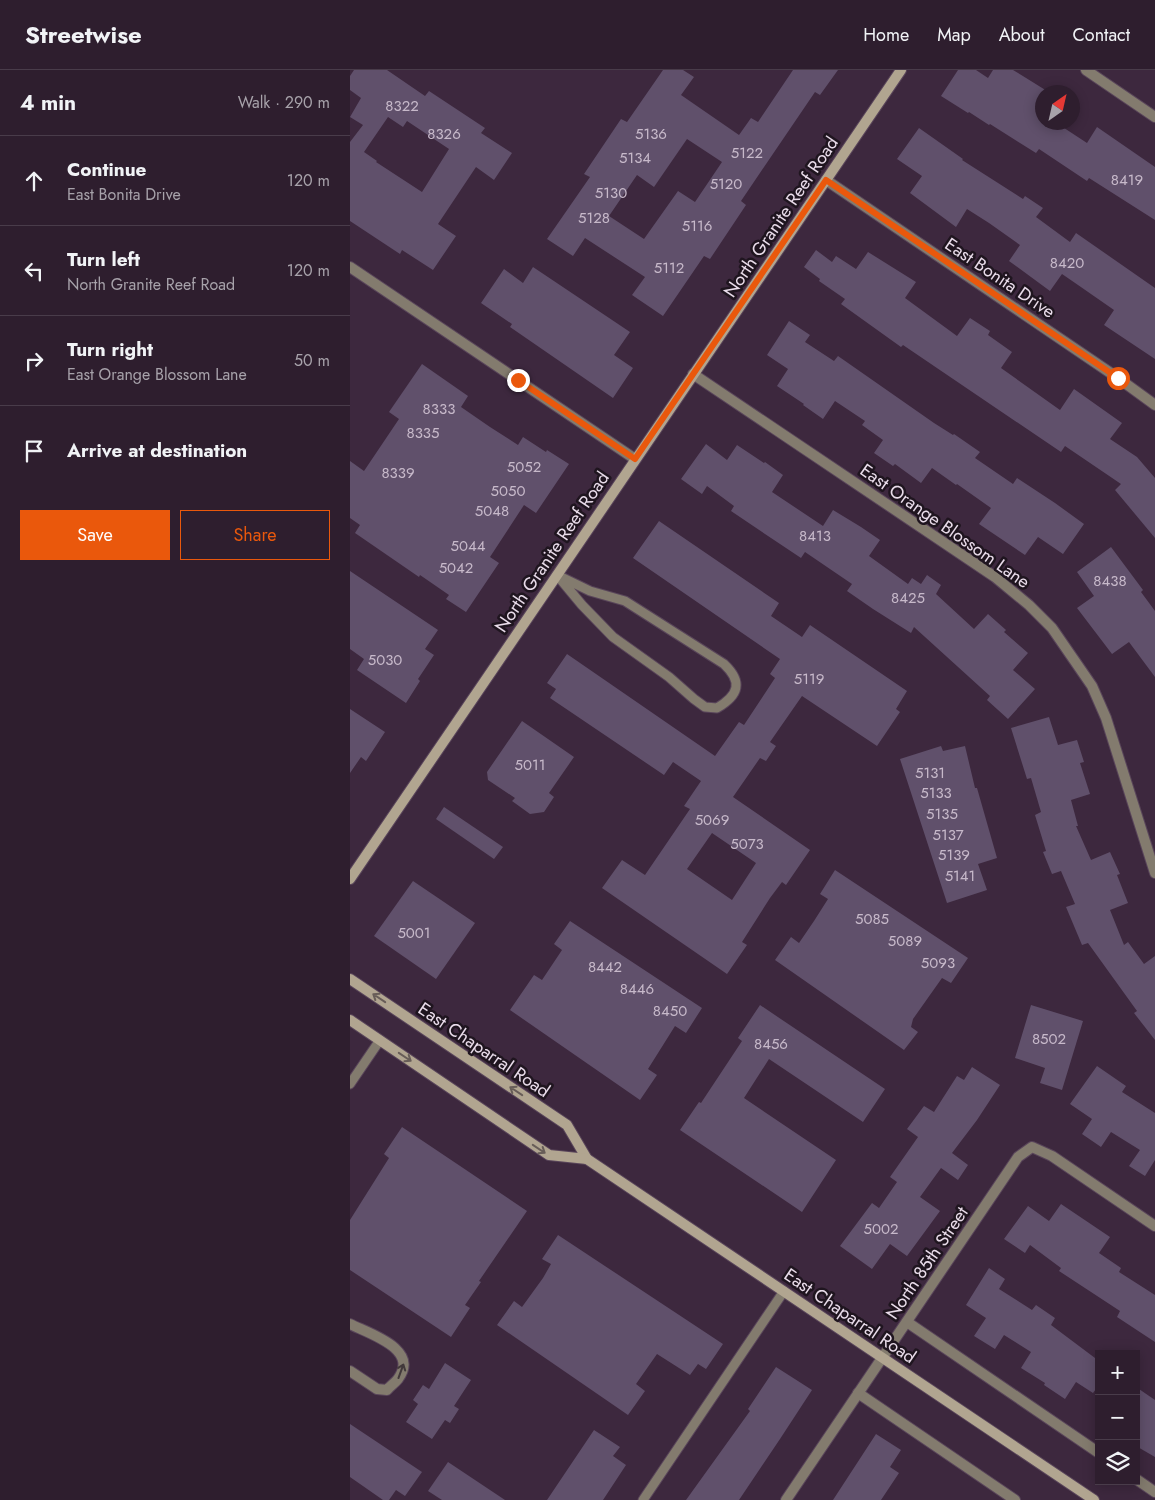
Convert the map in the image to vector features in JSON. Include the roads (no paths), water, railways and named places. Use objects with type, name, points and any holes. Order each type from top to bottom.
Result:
[{"type":"main road","name":"North Granite Reef Road","points":[[350,880],[901,70]]},
{"type":"main road","name":"East Chaparral Road","points":[[350,979],[567,1125],[587,1159],[1094,1500]]},
{"type":"main road","name":"East Chaparral Road","points":[[350,1020],[549,1155],[587,1159]]},
{"type":"street","points":[[1086,70],[1155,117]]},
{"type":"street","name":"East Bonita Drive","points":[[826,180],[1155,405]]},
{"type":"street","points":[[350,266],[635,459]]},
{"type":"street","name":"East Orange Blossom Lane","points":[[693,374],[996,577],[1029,605],[1052,628],[1092,686],[1106,718],[1155,873]]},
{"type":"street","name":"North 85th Street","points":[[786,1500],[1018,1157],[1032,1146],[1052,1156],[1155,1226]]},
{"type":"street","name":"East Chaparral Road","points":[[907,1322],[1095,1450]]},
{"type":"street","points":[[350,1324],[395,1347],[403,1355],[404,1367],[399,1378],[387,1390],[377,1389],[350,1371]]},
{"type":"street","points":[[858,1393],[1015,1500]]},
{"type":"street","points":[[1140,1482],[1155,1492]]},
{"type":"lane","points":[[557,575],[590,591],[625,601],[724,664],[734,673],[736,681],[737,688],[732,697],[717,708],[705,707],[694,700],[669,677],[613,637],[582,605],[557,575]]},
{"type":"lane","points":[[350,1084],[380,1040]]},
{"type":"lane","points":[[643,1500],[784,1291]]}]
